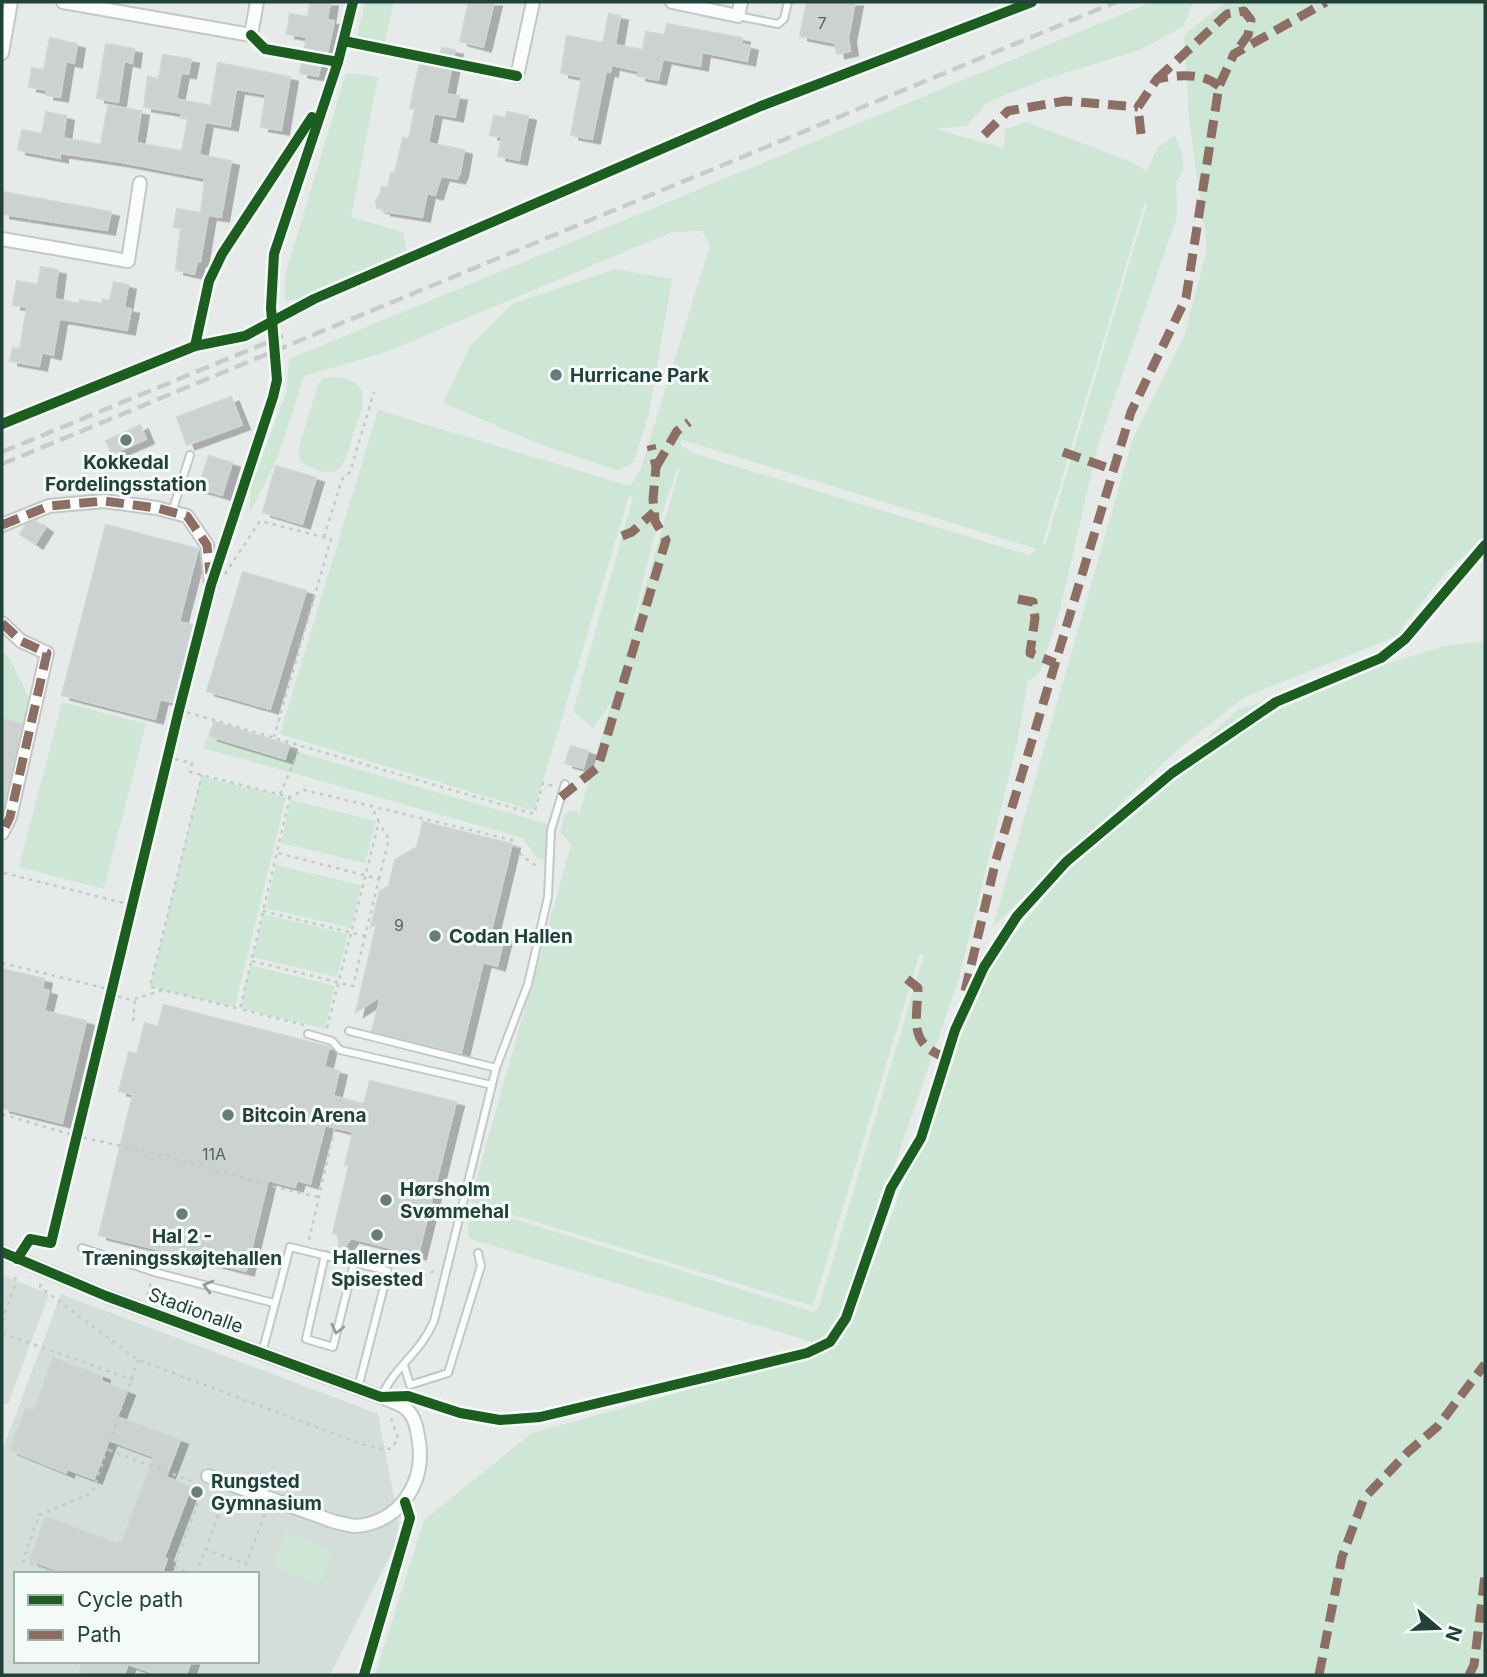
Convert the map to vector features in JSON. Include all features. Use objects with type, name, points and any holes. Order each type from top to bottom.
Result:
[{"type":"street","points":[[2,53],[11,2]]},
{"type":"street","points":[[63,2],[251,35],[257,2]]},
{"type":"street","points":[[517,76],[533,2]]},
{"type":"street","points":[[672,2],[738,16],[741,2]]},
{"type":"street","points":[[2,239],[128,261],[140,183]]},
{"type":"street","points":[[2,525],[49,506],[104,501],[187,516],[207,545],[211,585]]},
{"type":"street","points":[[2,623],[21,641],[47,653],[10,817],[2,833]]},
{"type":"street","name":"Stadionalle","points":[[2,1252],[142,1309],[381,1397],[405,1408],[416,1423],[420,1450],[418,1477],[405,1502],[386,1518],[355,1526],[335,1522],[208,1476]]},
{"type":"lane","points":[[738,16],[778,24],[784,19],[788,2]]},
{"type":"lane","points":[[172,512],[190,455]]},
{"type":"lane","points":[[381,1397],[388,1381],[426,1339],[434,1321],[496,1068],[527,984],[548,897],[551,830],[564,786]]},
{"type":"lane","points":[[349,1031],[496,1068]]},
{"type":"lane","points":[[308,1034],[332,1041],[340,1050],[492,1085]]},
{"type":"lane","points":[[262,1353],[290,1247],[388,1271],[358,1388]]},
{"type":"lane","points":[[82,1248],[154,1272],[274,1303]]},
{"type":"lane","points":[[404,1364],[410,1385],[448,1373],[481,1266],[478,1253]]},
{"type":"lane","points":[[326,1255],[306,1339],[333,1347],[354,1263]]},
{"type":"path","points":[[324,537],[342,479],[350,472],[374,392]]},
{"type":"path","points":[[211,585],[223,576],[260,520],[331,539],[274,738]]},
{"type":"path","points":[[211,585],[219,560]]},
{"type":"path","points":[[176,722],[182,698]]},
{"type":"path","points":[[179,710],[534,814],[544,783],[564,786]]},
{"type":"path","points":[[164,771],[170,746]]},
{"type":"path","points":[[280,794],[301,746]]},
{"type":"path","points":[[167,757],[192,763],[190,772],[290,797],[303,790],[512,840],[522,856],[538,868],[550,870]]},
{"type":"path","points":[[202,775],[150,987],[314,1027]]},
{"type":"path","points":[[240,1009],[290,797]]},
{"type":"path","points":[[252,961],[353,986],[389,839],[371,806]]},
{"type":"path","points":[[335,1032],[326,1030],[379,821]]},
{"type":"path","points":[[277,853],[379,879]]},
{"type":"path","points":[[4,873],[132,905]]},
{"type":"path","points":[[129,917],[135,891]]},
{"type":"path","points":[[263,911],[365,936]]},
{"type":"path","points":[[2,963],[111,992],[131,1000],[163,990]]},
{"type":"path","points":[[107,1007],[114,978]]},
{"type":"path","points":[[133,1021],[135,998]]},
{"type":"path","points":[[2,1114],[76,1136],[167,1156],[318,1197]]},
{"type":"path","points":[[306,1250],[337,1118]]},
{"type":"path","points":[[74,1148],[79,1123]]},
{"type":"path","points":[[388,1271],[425,1276],[441,1267],[447,1268]]},
{"type":"path","points":[[44,1270],[40,1287],[138,1360],[362,1444],[385,1450],[392,1448],[398,1438],[396,1426],[381,1397]]},
{"type":"path","points":[[142,1309],[154,1272]]},
{"type":"path","points":[[2,1321],[14,1289]]},
{"type":"path","points":[[2,1334],[133,1380]]},
{"type":"path","points":[[21,1355],[25,1342]]},
{"type":"path","points":[[52,1572],[23,1561],[39,1516],[92,1493],[138,1360]]},
{"type":"path","points":[[108,1450],[204,1486],[174,1567],[188,1572]]},
{"type":"path","points":[[195,1572],[230,1483]]},
{"type":"path","points":[[205,1549],[246,1564],[271,1499]]},
{"type":"shaded area","points":[[2,1275],[49,1294],[8,1404],[2,1404]]},
{"type":"shaded area","name":"Rungsted Gymnasium","points":[[61,1294],[378,1414],[401,1534],[330,1675],[2,1675],[2,1451]]},
{"type":"green space","points":[[365,2],[394,2],[385,41],[357,37]]},
{"type":"green space","points":[[1193,2],[1184,26],[1140,50],[1046,79],[988,102],[966,126],[935,129],[1004,148],[1005,129],[1027,122],[1131,162],[1146,171],[1158,147],[1175,135],[1182,153],[1183,171],[1176,181],[1177,217],[1098,445],[1060,610],[1040,672],[1028,681],[1017,743],[959,978],[881,1205],[839,1315],[819,1344],[470,1239],[467,1228],[476,1207],[814,1312],[819,1306],[924,955],[920,953],[813,1306],[470,1202],[571,845],[560,832],[565,813],[577,810],[579,814],[611,704],[593,728],[573,711],[633,497],[629,496],[534,811],[280,734],[378,410],[630,486],[640,471],[710,245],[702,231],[672,232],[386,352],[304,376],[279,454],[250,513],[250,489],[286,393],[289,359],[1149,3]],"holes":[[[1145,202],[1147,204],[1046,543],[1042,545]],[[682,440],[1037,549],[1029,555],[692,453],[680,444]],[[678,467],[680,468],[629,641],[652,543]]]},
{"type":"green space","points":[[1226,2],[1485,2],[1485,535],[1442,577],[1395,637],[1245,697],[1178,749],[993,927],[1133,438],[1184,337],[1207,248],[1189,120],[1184,35]]},
{"type":"green space","points":[[346,73],[378,77],[351,217],[403,232],[407,250],[301,299],[285,301],[285,276]]},
{"type":"green space","name":"Hurricane Park","points":[[615,269],[672,279],[649,413],[634,462],[619,471],[542,445],[443,403],[470,346],[512,304]]},
{"type":"green space","points":[[337,377],[358,385],[362,393],[362,405],[344,462],[333,472],[321,472],[300,460],[299,446],[318,384],[324,378]]},
{"type":"green space","points":[[1485,641],[1485,1675],[375,1675],[424,1520],[532,1433],[803,1358],[842,1335],[860,1298],[986,968],[1088,846],[1239,709],[1444,646]]},
{"type":"green space","points":[[2,650],[10,659],[34,707],[10,808],[2,815]]},
{"type":"green space","points":[[62,702],[146,724],[104,889],[19,867]]},
{"type":"green space","points":[[211,727],[551,825],[552,862],[537,858],[523,838],[203,748]]},
{"type":"green space","points":[[201,776],[286,797],[235,1007],[150,987]]},
{"type":"green space","points":[[291,800],[376,821],[365,863],[281,843]]},
{"type":"green space","points":[[276,865],[361,885],[351,928],[266,908]]},
{"type":"green space","points":[[263,914],[348,934],[337,977],[253,957]]},
{"type":"green space","points":[[250,965],[335,986],[325,1029],[240,1008]]},
{"type":"green space","points":[[287,1532],[334,1550],[320,1585],[273,1567]]},
{"type":"building","points":[[310,2],[330,2],[327,20],[334,21],[327,54],[323,54],[318,76],[300,73],[307,37],[287,34],[290,14],[308,17]]},
{"type":"building","points":[[469,2],[494,2],[483,47],[460,41]]},
{"type":"building","points":[[807,2],[855,2],[848,38],[850,51],[837,54],[835,43],[800,36]]},
{"type":"building","points":[[609,14],[620,16],[615,45],[643,50],[646,32],[665,35],[667,24],[742,38],[741,44],[750,46],[747,61],[702,52],[700,66],[663,59],[658,80],[638,76],[639,71],[611,65],[610,72],[606,71],[592,139],[571,135],[582,77],[561,73],[567,36],[603,43]]},
{"type":"building","points":[[50,38],[77,44],[74,63],[66,61],[60,97],[46,95],[47,90],[29,87],[32,68],[44,70]]},
{"type":"building","points":[[106,44],[134,49],[132,63],[124,61],[118,102],[97,98]]},
{"type":"building","points":[[442,48],[455,50],[446,94],[459,96],[455,117],[434,113],[428,143],[464,150],[460,173],[457,179],[441,176],[435,195],[427,193],[422,217],[383,211],[377,208],[376,200],[382,187],[388,188],[391,173],[395,173],[403,138],[409,139],[415,109],[410,108],[420,62],[437,64]]},
{"type":"building","points":[[163,55],[191,59],[188,74],[181,73],[176,99],[211,106],[218,63],[290,77],[281,130],[261,127],[266,94],[236,89],[230,126],[205,122],[199,155],[231,161],[221,217],[208,215],[200,262],[197,262],[194,274],[176,270],[181,228],[174,227],[177,209],[201,213],[205,178],[121,162],[60,153],[60,158],[18,150],[22,130],[42,134],[46,112],[66,116],[63,138],[101,145],[108,106],[141,111],[136,143],[182,151],[188,119],[181,118],[182,113],[144,107],[148,77],[159,79]]},
{"type":"building","points":[[507,112],[528,116],[519,160],[498,156],[502,137],[490,135],[494,116],[506,118]]},
{"type":"building","points":[[3,192],[111,212],[107,230],[2,214]]},
{"type":"building","points":[[41,267],[58,270],[54,299],[79,304],[80,300],[103,304],[103,300],[110,301],[114,282],[128,285],[124,308],[131,309],[127,330],[62,319],[59,320],[53,355],[42,352],[39,366],[10,361],[13,348],[20,349],[27,307],[13,305],[17,281],[38,285]]},
{"type":"building","points":[[231,397],[242,425],[187,445],[177,417]]},
{"type":"building","name":"Kokkedal Fordelingsstation","points":[[140,425],[146,439],[112,454],[106,441]]},
{"type":"building","points":[[209,456],[232,463],[222,495],[198,488]]},
{"type":"building","points":[[276,466],[316,478],[302,524],[263,512]]},
{"type":"building","points":[[35,521],[45,528],[35,544],[20,534],[26,525]]},
{"type":"building","points":[[106,525],[198,549],[179,622],[192,625],[172,702],[160,699],[155,719],[62,695]]},
{"type":"building","points":[[243,572],[306,591],[270,709],[207,691]]},
{"type":"building","points":[[2,719],[22,724],[2,812]]},
{"type":"building","points":[[214,722],[289,745],[285,759],[210,736]]},
{"type":"building","points":[[571,746],[588,751],[583,768],[565,763]]},
{"type":"building","name":"Codan Hallen","points":[[423,822],[512,844],[490,935],[504,938],[497,966],[483,962],[461,1053],[372,1031],[381,996],[356,1012],[377,923],[371,927],[380,891],[389,886],[395,860],[417,847]]},
{"type":"building","points":[[2,969],[44,979],[42,989],[49,991],[44,1011],[86,1021],[62,1123],[2,1108]]},
{"type":"building","points":[[164,1005],[329,1047],[324,1067],[339,1071],[333,1096],[364,1104],[370,1081],[456,1102],[418,1255],[351,1238],[340,1253],[338,1235],[333,1233],[349,1166],[345,1165],[353,1132],[325,1125],[310,1184],[297,1180],[295,1187],[268,1180],[246,1271],[99,1235],[133,1094],[119,1091],[129,1052],[137,1054],[145,1023],[158,1027]]},
{"type":"building","points":[[53,1358],[102,1376],[101,1381],[127,1391],[117,1417],[180,1440],[166,1477],[191,1487],[164,1558],[167,1559],[163,1572],[62,1572],[30,1560],[46,1517],[118,1544],[119,1541],[122,1542],[154,1457],[109,1440],[94,1479],[67,1469],[66,1473],[10,1450],[26,1408],[34,1411]]},
{"type":"building","points":[[82,1663],[190,1663],[186,1675],[159,1675],[128,1664],[124,1675],[87,1675],[79,1672]]},
{"type":"railway","points":[[2,464],[1116,2]]},
{"type":"railway","points":[[2,452],[283,336]]},
{"type":"marked path","points":[[965,991],[996,860],[1131,412],[1186,298],[1219,86],[1234,54],[1326,2]]},
{"type":"marked path","points":[[1157,79],[1227,14],[1244,11],[1251,20],[1248,35],[1238,49]]},
{"type":"marked path","points":[[1141,134],[1138,107],[1157,79],[1197,77],[1205,78],[1219,86]]},
{"type":"marked path","points":[[984,135],[1008,111],[1065,101],[1138,107]]},
{"type":"marked path","points":[[656,467],[677,431],[689,422]]},
{"type":"marked path","points":[[561,797],[598,767],[666,540],[655,521],[653,499],[656,467],[651,445]]},
{"type":"marked path","points":[[1063,452],[1114,470]]},
{"type":"marked path","points":[[2,525],[49,506],[104,501],[157,508],[187,516],[207,545],[210,574]]},
{"type":"marked path","points":[[622,536],[632,532],[654,512]]},
{"type":"marked path","points":[[1018,599],[1033,602],[1035,618],[1030,653],[1055,663]]},
{"type":"marked path","points":[[2,623],[21,641],[47,653],[10,817],[2,833]]},
{"type":"marked path","points":[[907,979],[918,988],[916,1021],[920,1038],[925,1046],[946,1058]]},
{"type":"marked path","points":[[1319,1675],[1342,1557],[1364,1498],[1408,1452],[1438,1426],[1485,1364]]},
{"type":"marked path","points":[[1469,1675],[1474,1665],[1485,1575]]},
{"type":"cycle path","points":[[17,1259],[30,1239],[51,1243],[211,585],[277,380],[271,308],[274,254],[338,62],[353,2]]},
{"type":"cycle path","points":[[2,424],[195,346],[245,336],[314,299],[761,106],[1032,2]]},
{"type":"cycle path","points":[[251,35],[265,49],[338,62]]},
{"type":"cycle path","points":[[344,41],[517,76]]},
{"type":"cycle path","points":[[195,346],[209,281],[222,254],[312,117]]},
{"type":"cycle path","points":[[2,1252],[106,1296],[381,1397],[408,1396],[460,1413],[500,1420],[540,1417],[807,1353],[830,1342],[846,1318],[891,1188],[921,1138],[955,1030],[984,967],[1017,916],[1066,862],[1172,773],[1276,702],[1381,658],[1405,639],[1485,545]]},
{"type":"cycle path","points":[[364,1675],[410,1518],[405,1502]]},
{"type":"place","name":"Hurricane Park","points":[[556,375]]},
{"type":"place","name":"Kokkedal Fordelingsstation","points":[[126,440]]},
{"type":"place","name":"Codan Hallen","points":[[435,936]]},
{"type":"place","name":"Bitcoin Arena","points":[[228,1115]]},
{"type":"place","name":"Hørsholm Svømmehal","points":[[386,1200]]},
{"type":"place","name":"Hal 2 - Træningsskøjtehallen","points":[[182,1214]]},
{"type":"place","name":"Hallernes Spisested","points":[[377,1235]]},
{"type":"place","name":"Rungsted Gymnasium","points":[[197,1492]]}]
